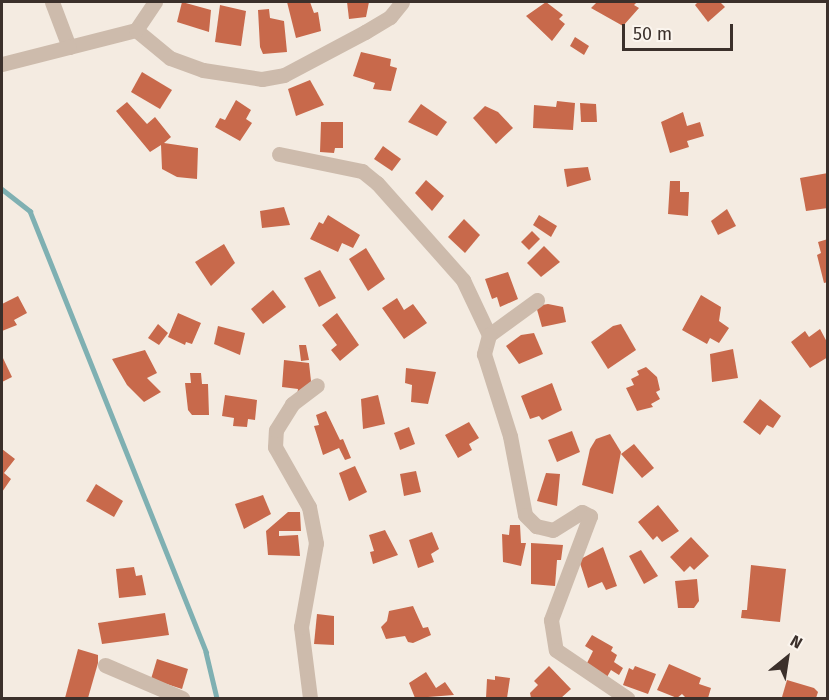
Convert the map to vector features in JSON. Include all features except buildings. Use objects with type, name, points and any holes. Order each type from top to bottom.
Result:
[{"type":"street","points":[[52,2],[69,47]]},
{"type":"street","points":[[2,64],[136,30],[155,2]]},
{"type":"street","points":[[136,30],[170,58],[204,70],[262,79],[284,75],[365,32],[390,16],[402,2]]},
{"type":"street","points":[[279,154],[352,168],[377,183],[464,280],[489,335]]},
{"type":"street","points":[[537,300],[489,335],[484,354],[510,436],[525,515],[536,526],[553,530],[582,512],[590,516],[551,620],[550,636],[556,650],[567,660],[627,699]]},
{"type":"street","points":[[310,699],[301,627],[316,543],[309,507],[275,447],[276,430],[292,404],[317,386]]},
{"type":"street","points":[[105,665],[182,699]]},
{"type":"waterway","points":[[2,189],[30,211],[206,652],[217,698]]}]
